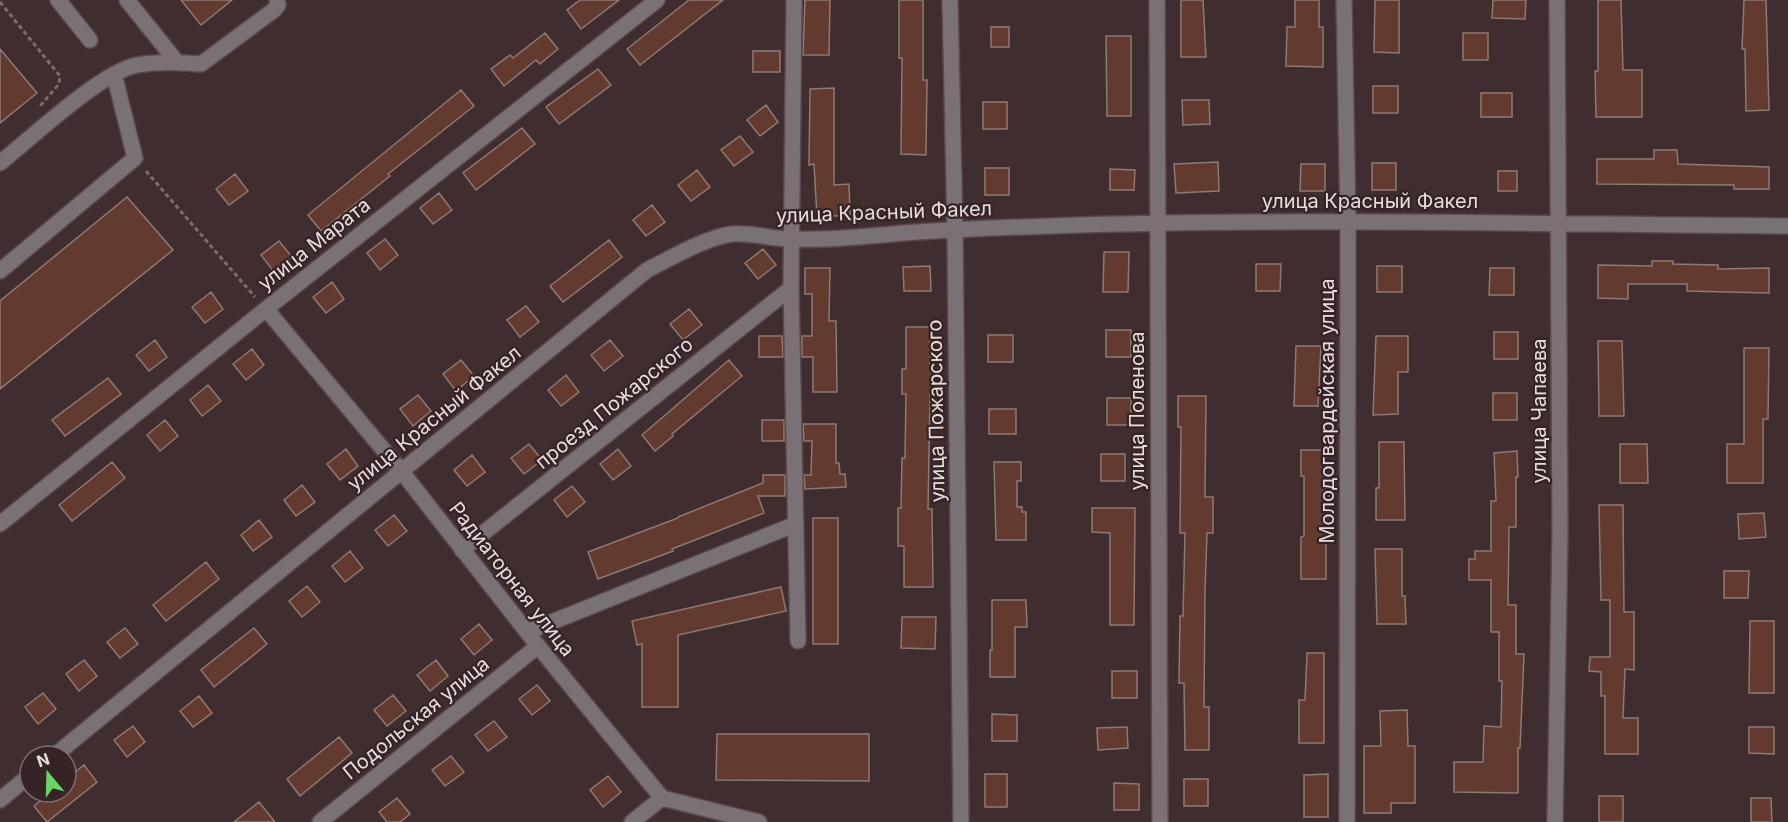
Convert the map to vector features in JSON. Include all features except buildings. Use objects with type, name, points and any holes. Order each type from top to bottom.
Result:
[{"type":"street","points":[[58,0],[90,40]]},
{"type":"street","points":[[127,0],[176,61]]},
{"type":"street","name":"улица Марата","points":[[0,524],[266,309],[657,0]]},
{"type":"street","points":[[795,0],[791,288],[798,641]]},
{"type":"street","name":"улица Пожарского","points":[[950,0],[955,230],[961,822]]},
{"type":"street","name":"улица Поленова","points":[[1157,0],[1160,822]]},
{"type":"street","name":"Молодогвардейская улица","points":[[1344,0],[1348,221],[1347,822]]},
{"type":"street","name":"улица Чапаева","points":[[1555,822],[1560,533],[1557,0]]},
{"type":"street","points":[[0,163],[114,74],[136,65],[176,61],[201,64],[274,10],[278,2]]},
{"type":"street","points":[[0,271],[135,158],[114,74]]},
{"type":"street","name":"улица Красный Факел","points":[[69,744],[647,270],[693,247],[733,234],[791,240],[955,230],[1157,222],[1348,221],[1788,226]]},
{"type":"street","name":"проезд Пожарского","points":[[462,550],[791,288]]},
{"type":"street","name":"Радиаторная улица","points":[[266,309],[402,472],[538,646],[662,798]]},
{"type":"street","points":[[527,632],[795,524]]},
{"type":"street","name":"Подольская улица","points":[[320,822],[538,646]]},
{"type":"street","points":[[0,800],[18,786]]},
{"type":"street","points":[[632,822],[662,798],[759,822]]},
{"type":"path","points":[[0,2],[60,76],[59,84],[38,108]]},
{"type":"path","points":[[135,158],[266,309]]}]
